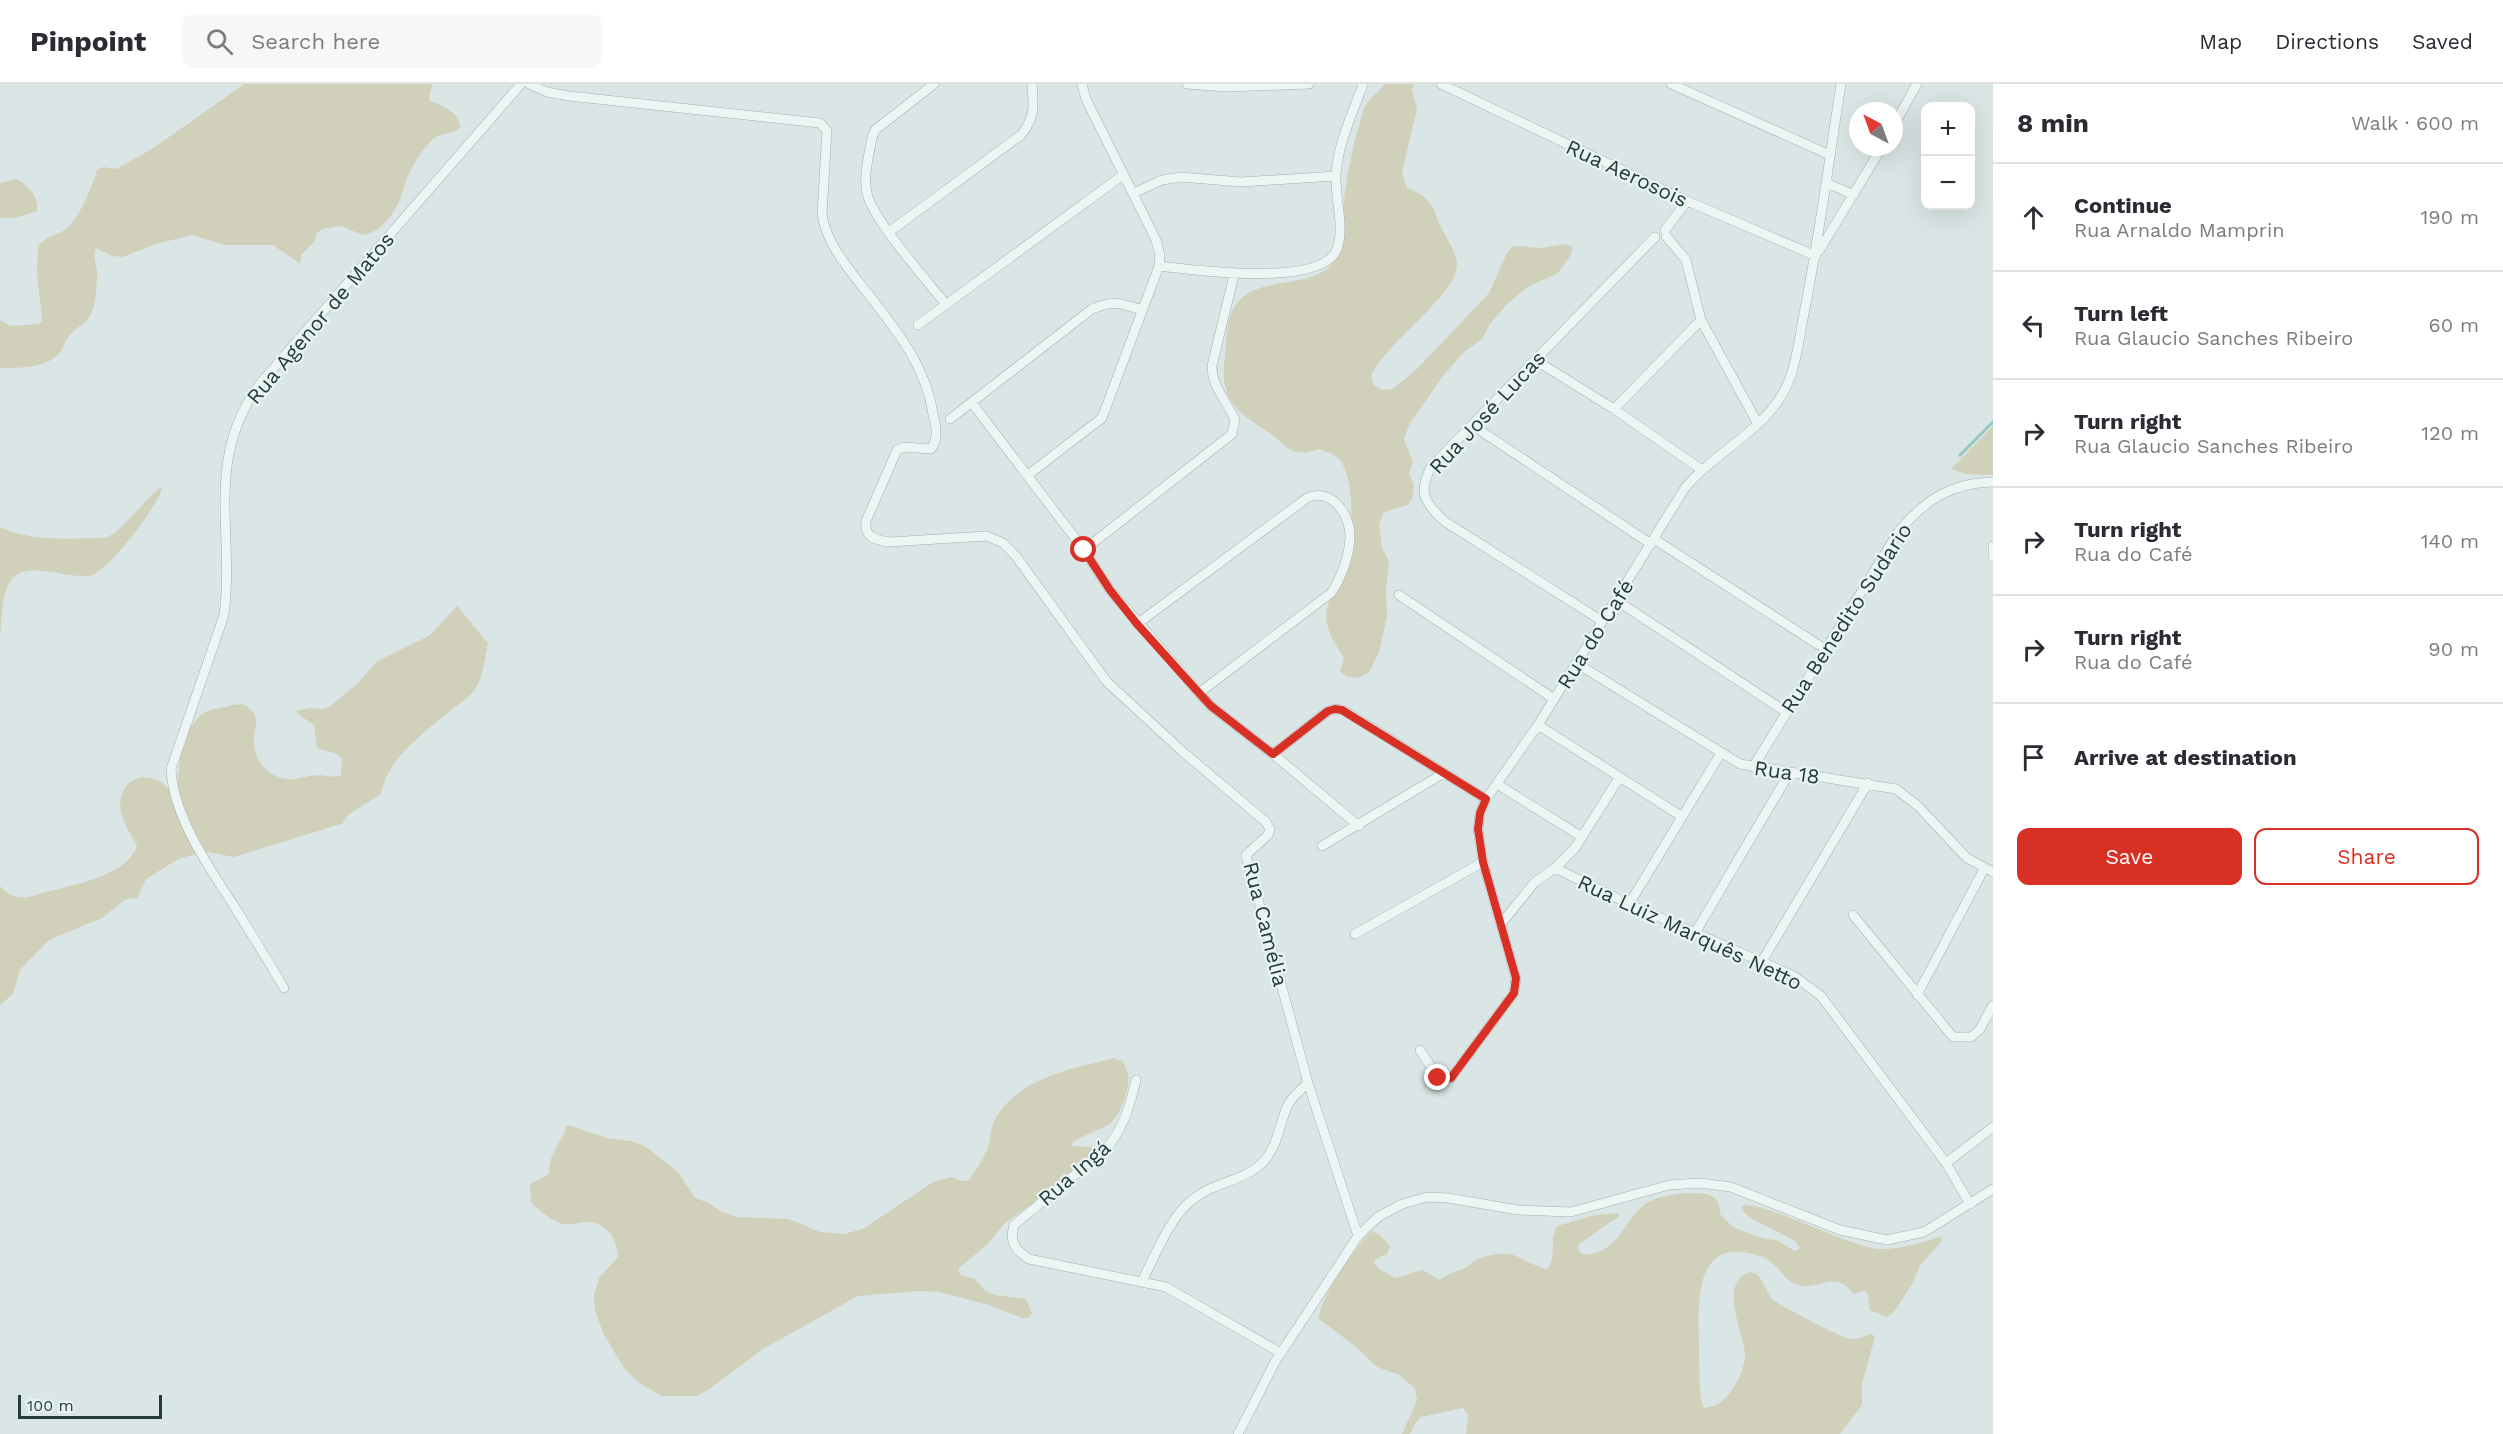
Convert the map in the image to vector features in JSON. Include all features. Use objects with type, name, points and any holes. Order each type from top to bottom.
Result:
[{"type":"street","name":"Rua Agenor de Matos","points":[[285,988],[215,878],[176,800],[172,785],[171,770],[224,615],[227,593],[223,516],[226,461],[234,429],[246,403],[259,385],[521,84]]},
{"type":"street","name":"Rua Camélia","points":[[529,84],[547,92],[569,96],[820,123],[824,126],[827,131],[823,225],[851,273],[907,346],[922,377],[933,409],[937,437],[931,449],[904,447],[894,454],[866,521],[865,528],[868,535],[876,540],[890,542],[987,536],[1003,543],[1015,555],[1107,682],[1183,752],[1262,818],[1270,829],[1268,835],[1246,855],[1308,1083],[1359,1236]]},
{"type":"street","points":[[934,84],[881,124],[872,138],[866,192],[869,202],[890,232],[945,303]]},
{"type":"street","points":[[890,232],[1021,135],[1030,124],[1033,112],[1032,84]]},
{"type":"street","points":[[1028,475],[1102,418],[1159,266],[1160,255],[1156,240],[1086,99],[1082,84]]},
{"type":"street","points":[[1187,84],[1226,87],[1309,84]]},
{"type":"street","points":[[1159,266],[1234,275],[1310,269],[1324,264],[1338,248],[1340,237],[1336,176],[1338,156],[1362,84]]},
{"type":"street","name":"Rua Aerosois","points":[[1441,84],[1687,201],[1816,256]]},
{"type":"street","points":[[1671,84],[1830,155]]},
{"type":"street","name":"Rua do Café","points":[[1420,1050],[1438,1078],[1444,1080],[1451,1078],[1514,993],[1516,978],[1483,862],[1478,829],[1480,813],[1486,799],[1539,725],[1685,488],[1702,470],[1758,424],[1778,402],[1793,370],[1816,256],[1841,84]]},
{"type":"street","points":[[1903,109],[1917,84]]},
{"type":"street","points":[[1816,256],[1877,156]]},
{"type":"street","points":[[918,325],[945,303],[1123,176]]},
{"type":"street","points":[[1134,193],[1162,180],[1181,177],[1241,182],[1336,176]]},
{"type":"street","points":[[1827,183],[1854,195]]},
{"type":"street","name":"Rua José Lucas","points":[[1602,621],[1444,521],[1430,507],[1424,492],[1425,480],[1431,467],[1639,254],[1662,235],[1687,201]]},
{"type":"street","points":[[1662,235],[1679,249],[1686,260],[1701,320],[1758,424]]},
{"type":"street","points":[[1084,550],[1232,434],[1235,420],[1212,378],[1212,366],[1234,275]]},
{"type":"street","points":[[950,419],[1092,309],[1107,303],[1121,303],[1142,310]]},
{"type":"street","points":[[1614,409],[1701,320]]},
{"type":"street","points":[[1535,360],[1614,409],[1702,470]]},
{"type":"street","points":[[972,403],[1084,550],[1110,590],[1199,693],[1211,706],[1359,826]]},
{"type":"street","points":[[1472,425],[1653,542],[1825,649]]},
{"type":"street","name":"Rua Benedito Sudario","points":[[1753,767],[1899,531],[1917,510],[1934,498],[1961,487],[1993,482]]},
{"type":"street","points":[[1137,624],[1306,498],[1316,493],[1327,496],[1337,504],[1346,519],[1350,538],[1342,572],[1331,593],[1199,693]]},
{"type":"street","points":[[1993,546],[1993,557]]},
{"type":"street","points":[[1400,595],[1554,699]]},
{"type":"street","points":[[1616,600],[1786,712]]},
{"type":"street","name":"Rua 18","points":[[1576,663],[1740,764],[1896,789],[1907,796],[1966,858],[1989,871]]},
{"type":"street","points":[[1273,754],[1328,711],[1335,709],[1349,713],[1486,799]]},
{"type":"street","points":[[1539,725],[1681,816]]},
{"type":"street","points":[[1629,904],[1721,753]]},
{"type":"street","points":[[1695,933],[1790,772]]},
{"type":"street","points":[[1322,846],[1359,826],[1444,773]]},
{"type":"street","points":[[1502,924],[1534,883],[1555,868],[1575,848],[1619,778]]},
{"type":"street","points":[[1761,963],[1868,783]]},
{"type":"street","points":[[1497,784],[1582,837]]},
{"type":"street","points":[[1355,934],[1483,862]]},
{"type":"street","name":"Rua Luiz Marquês Netto","points":[[1555,868],[1629,904],[1794,976],[1821,996],[1946,1163],[1970,1204]]},
{"type":"street","points":[[1917,995],[1989,871]]},
{"type":"street","points":[[1853,915],[1949,1034],[1963,1039],[1971,1037],[1976,1033],[1993,1005]]},
{"type":"street","name":"Rua Ingá","points":[[1136,1080],[1131,1104],[1116,1137],[1106,1149],[1014,1225],[1012,1242],[1018,1251],[1029,1259],[1142,1281]]},
{"type":"street","points":[[1281,1353],[1166,1287],[1142,1281],[1179,1212],[1193,1199],[1262,1164],[1273,1150],[1290,1102],[1308,1083]]},
{"type":"street","points":[[1946,1163],[1993,1127]]},
{"type":"street","points":[[1238,1434],[1247,1413],[1281,1353],[1359,1236],[1378,1217],[1402,1204],[1427,1197],[1448,1198],[1518,1210],[1571,1212],[1669,1185],[1699,1183],[1731,1187],[1840,1230],[1887,1240],[1924,1232],[1993,1189]]},
{"type":"green space","points":[[244,84],[432,84],[429,100],[454,114],[460,128],[434,138],[418,157],[406,180],[400,200],[382,226],[369,234],[362,235],[342,226],[322,229],[317,233],[314,242],[301,255],[299,263],[273,245],[225,245],[192,235],[156,244],[123,257],[112,256],[96,248],[96,295],[94,306],[87,320],[71,333],[61,351],[49,361],[33,366],[0,368],[0,320],[11,326],[39,324],[42,320],[37,273],[38,246],[45,239],[62,232],[71,225],[84,202],[97,170],[103,167],[116,169],[152,149]]},
{"type":"green space","points":[[1384,84],[1414,84],[1412,90],[1417,109],[1402,172],[1407,188],[1423,196],[1431,204],[1454,251],[1457,265],[1454,277],[1446,290],[1379,363],[1371,376],[1374,385],[1382,390],[1392,389],[1416,370],[1489,293],[1512,247],[1540,248],[1565,244],[1572,247],[1572,253],[1558,273],[1528,287],[1508,303],[1490,324],[1482,339],[1464,352],[1443,376],[1409,425],[1404,439],[1413,463],[1409,473],[1413,493],[1408,505],[1384,512],[1379,524],[1382,548],[1389,565],[1386,589],[1387,617],[1379,652],[1369,672],[1358,678],[1348,677],[1340,672],[1344,658],[1326,622],[1328,605],[1344,574],[1351,532],[1351,499],[1345,470],[1338,458],[1320,449],[1295,452],[1245,416],[1231,401],[1224,382],[1224,371],[1228,326],[1238,302],[1250,292],[1264,287],[1311,277],[1325,270],[1340,252],[1343,238],[1345,190],[1357,134],[1369,100]]},
{"type":"green space","points":[[16,179],[32,192],[37,211],[16,218],[0,218],[0,183]]},
{"type":"green space","points":[[1993,426],[1993,475],[1965,474],[1951,469]]},
{"type":"green space","points":[[160,487],[162,489],[158,498],[141,524],[119,552],[98,572],[89,576],[80,576],[29,571],[13,578],[4,599],[0,640],[0,527],[38,537],[105,538],[115,533]]},
{"type":"green space","points":[[457,606],[488,643],[479,681],[468,697],[418,737],[399,757],[385,781],[381,794],[349,814],[344,823],[234,857],[207,852],[180,858],[146,879],[137,898],[126,899],[102,918],[49,940],[20,970],[13,994],[0,1005],[0,886],[13,896],[29,897],[90,880],[120,867],[130,858],[137,846],[121,812],[120,803],[125,788],[136,779],[152,778],[161,782],[177,798],[179,764],[189,729],[204,713],[212,710],[239,704],[251,710],[256,717],[254,741],[257,757],[272,774],[287,779],[315,775],[341,776],[342,758],[337,754],[317,748],[314,725],[296,711],[329,707],[357,684],[377,661],[429,636]]},
{"type":"green space","points":[[1114,1058],[1123,1061],[1128,1072],[1128,1087],[1121,1109],[1108,1125],[1071,1144],[1072,1146],[1091,1147],[1094,1150],[1090,1157],[1065,1180],[1005,1223],[988,1244],[958,1269],[961,1275],[975,1279],[985,1290],[995,1295],[1026,1299],[1032,1313],[1029,1318],[1022,1318],[989,1305],[938,1292],[920,1291],[858,1296],[763,1349],[708,1390],[696,1396],[662,1396],[639,1383],[624,1368],[603,1333],[595,1310],[594,1296],[599,1278],[618,1257],[611,1235],[603,1226],[591,1222],[559,1223],[531,1202],[530,1184],[549,1174],[552,1157],[568,1125],[607,1138],[631,1141],[645,1146],[679,1173],[695,1198],[709,1203],[720,1211],[737,1217],[789,1219],[820,1232],[844,1234],[863,1229],[933,1182],[952,1177],[968,1181],[987,1149],[996,1117],[1006,1103],[1019,1092],[1064,1071]]},
{"type":"green space","points":[[1684,1193],[1714,1197],[1720,1214],[1733,1227],[1761,1238],[1776,1240],[1795,1251],[1800,1248],[1795,1241],[1749,1217],[1741,1206],[1766,1209],[1847,1240],[1879,1249],[1903,1247],[1943,1236],[1941,1242],[1921,1264],[1912,1284],[1894,1312],[1887,1317],[1870,1310],[1868,1295],[1865,1291],[1853,1294],[1839,1282],[1810,1286],[1795,1284],[1771,1262],[1760,1256],[1738,1252],[1722,1254],[1711,1263],[1704,1275],[1700,1291],[1699,1327],[1700,1389],[1702,1404],[1705,1408],[1726,1398],[1743,1368],[1745,1353],[1734,1300],[1738,1281],[1745,1274],[1755,1273],[1762,1280],[1772,1299],[1823,1327],[1850,1339],[1871,1333],[1875,1337],[1862,1384],[1862,1405],[1840,1434],[1466,1434],[1468,1415],[1463,1408],[1421,1417],[1410,1434],[1402,1434],[1417,1400],[1415,1389],[1400,1375],[1377,1367],[1355,1346],[1319,1319],[1325,1298],[1332,1286],[1348,1260],[1372,1231],[1379,1234],[1390,1246],[1387,1254],[1375,1260],[1374,1263],[1379,1269],[1396,1278],[1422,1270],[1440,1280],[1476,1260],[1499,1254],[1513,1255],[1547,1269],[1552,1259],[1553,1237],[1557,1226],[1595,1215],[1618,1213],[1619,1216],[1578,1245],[1579,1251],[1584,1255],[1596,1253],[1614,1242],[1647,1203],[1660,1197]]},
{"type":"waterway","points":[[1960,455],[1993,422]]},
{"type":"route","points":[[1084,550],[1110,590],[1137,624],[1211,706],[1273,754],[1328,711],[1342,710],[1486,799],[1480,813],[1478,829],[1483,862],[1516,978],[1514,993],[1451,1078],[1444,1080],[1438,1078]]}]
